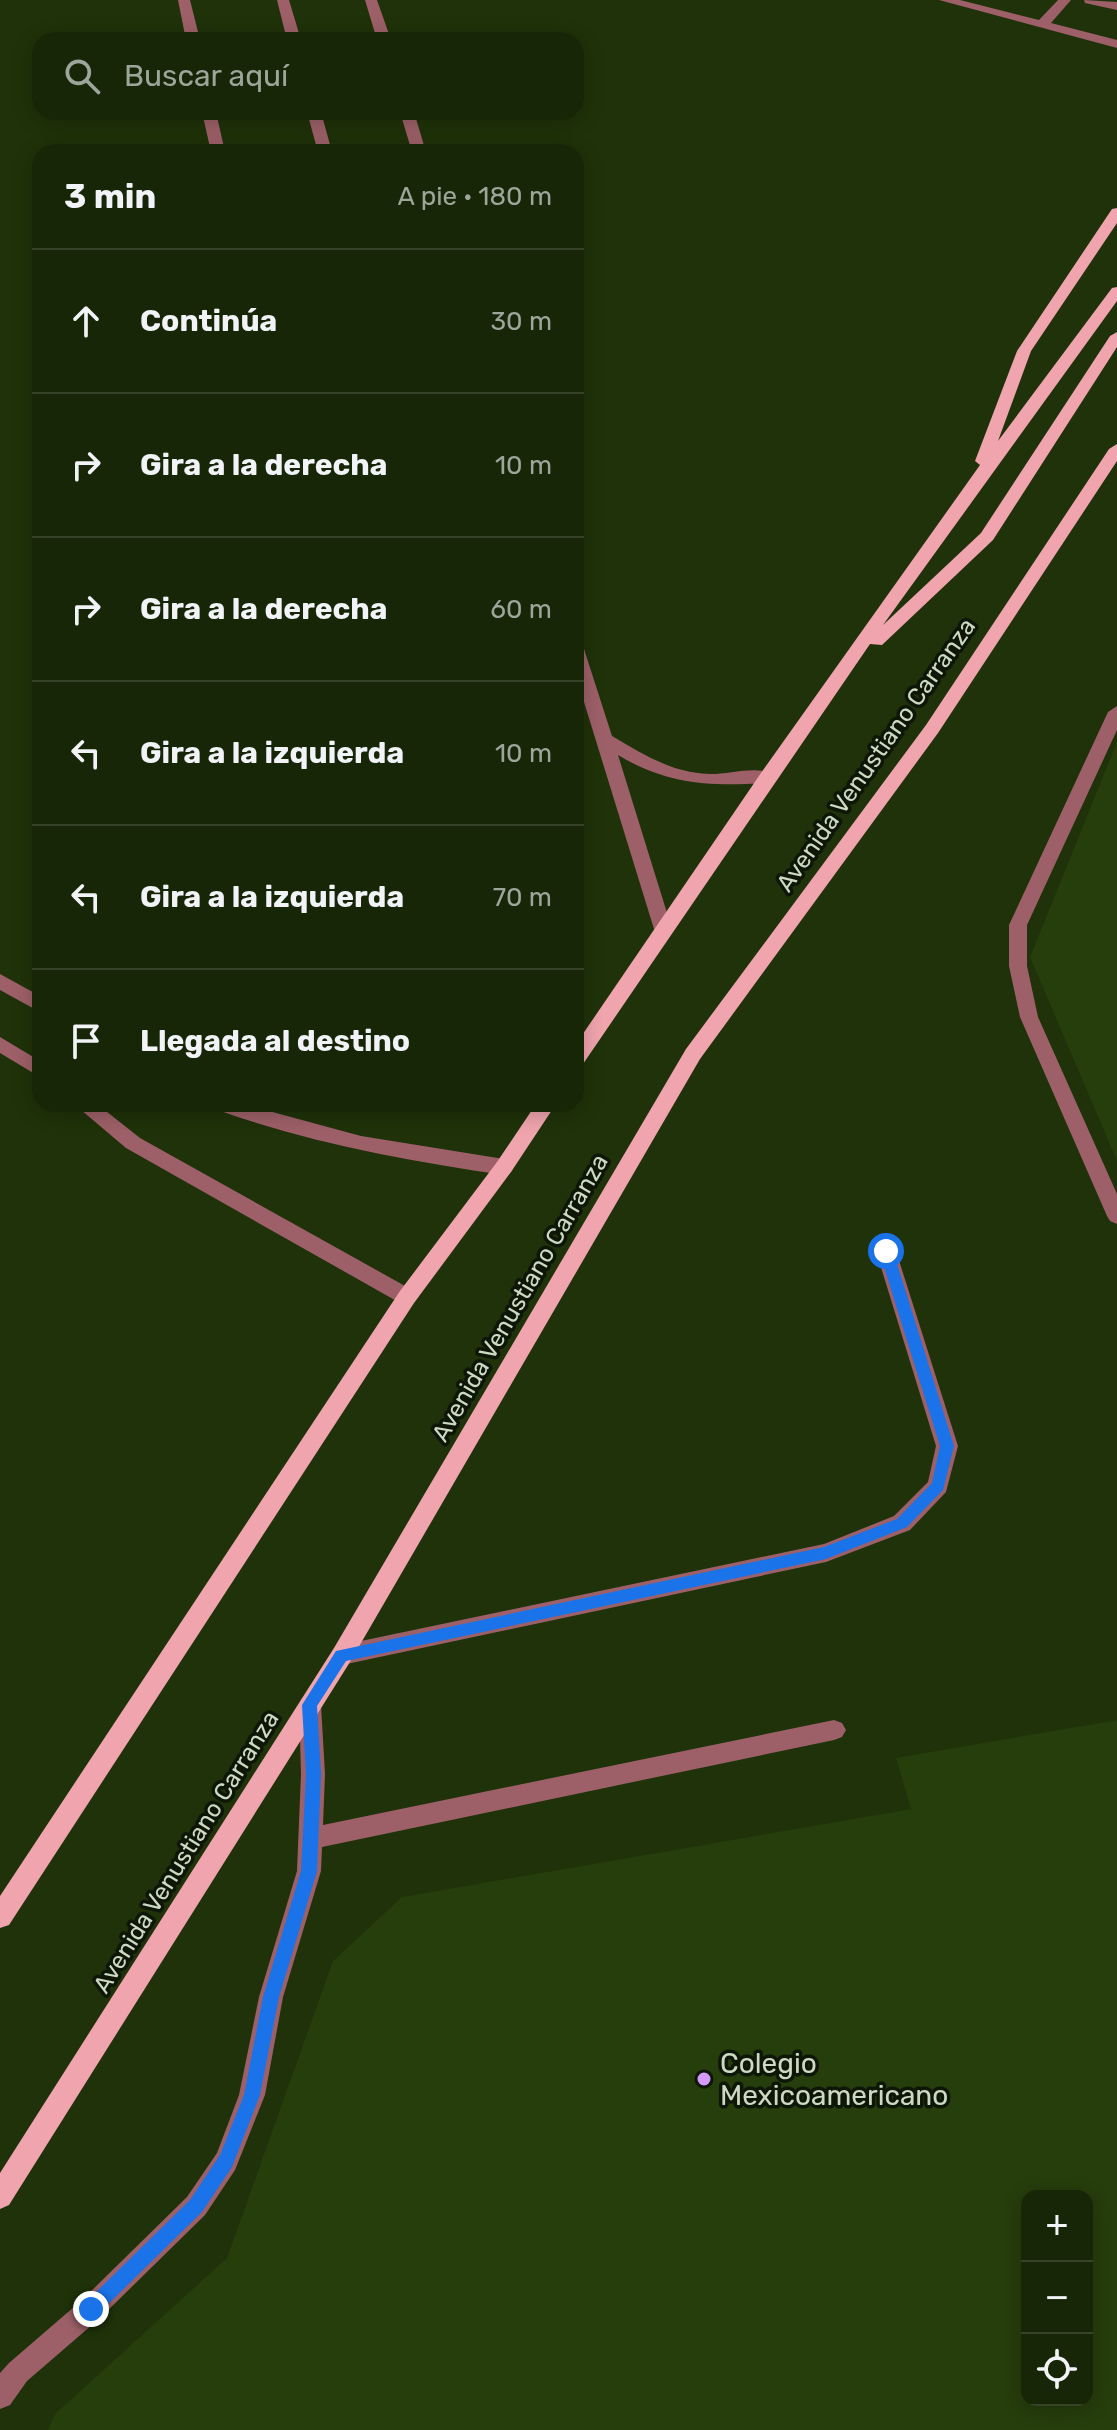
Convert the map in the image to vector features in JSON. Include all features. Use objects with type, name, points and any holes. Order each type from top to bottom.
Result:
[{"type":"main road","points":[[975,483],[1024,351],[1117,212]]},
{"type":"main road","points":[[584,1047],[767,777],[845,671],[975,483],[1117,291]]},
{"type":"main road","points":[[845,671],[987,536],[1117,336]]},
{"type":"main road","name":"Avenida Venustiano Carranza","points":[[0,2196],[342,1655],[693,1054],[932,729],[1117,449]]},
{"type":"main road","points":[[0,1917],[407,1297],[504,1167],[541,1112]]},
{"type":"street","points":[[184,0],[191,32]]},
{"type":"street","points":[[283,0],[292,32]]},
{"type":"street","points":[[371,0],[381,32]]},
{"type":"street","points":[[945,0],[1117,44]]},
{"type":"street","points":[[1042,25],[1065,0]]},
{"type":"street","points":[[1090,0],[1117,6]]},
{"type":"street","points":[[211,120],[216,144]]},
{"type":"street","points":[[316,120],[323,144]]},
{"type":"street","points":[[409,120],[417,144]]},
{"type":"street","points":[[584,675],[663,929]]},
{"type":"street","points":[[1117,712],[1018,925],[1018,966],[1029,1017],[1117,1216]]},
{"type":"street","points":[[604,739],[649,766],[707,780],[767,777]]},
{"type":"street","points":[[0,981],[32,1000]]},
{"type":"street","points":[[0,1044],[32,1065]]},
{"type":"street","points":[[94,1112],[133,1143],[407,1297]]},
{"type":"street","points":[[243,1112],[368,1148],[504,1167]]},
{"type":"street","points":[[342,1655],[826,1553],[902,1523],[938,1486],[947,1446],[886,1251]]},
{"type":"street","points":[[0,2395],[18,2372],[91,2309],[196,2206],[226,2161],[252,2095],[271,1997],[309,1871],[313,1774],[310,1705]]},
{"type":"street","points":[[312,1838],[834,1730]]},
{"type":"shaded area","points":[[1117,742],[1117,1161],[1030,957]]},
{"type":"shaded area","name":"Colegio Mexicoamericano","points":[[1117,1720],[1117,2430],[48,2430],[55,2414],[227,2258],[333,1961],[402,1897],[911,1809],[896,1758]]},
{"type":"place","name":"Colegio Mexicoamericano","points":[[704,2079]]},
{"type":"route","points":[[91,2309],[196,2206],[226,2161],[252,2095],[281,1956],[309,1871],[313,1774],[310,1705],[342,1655],[826,1553],[902,1523],[938,1486],[947,1446],[886,1251]]}]
